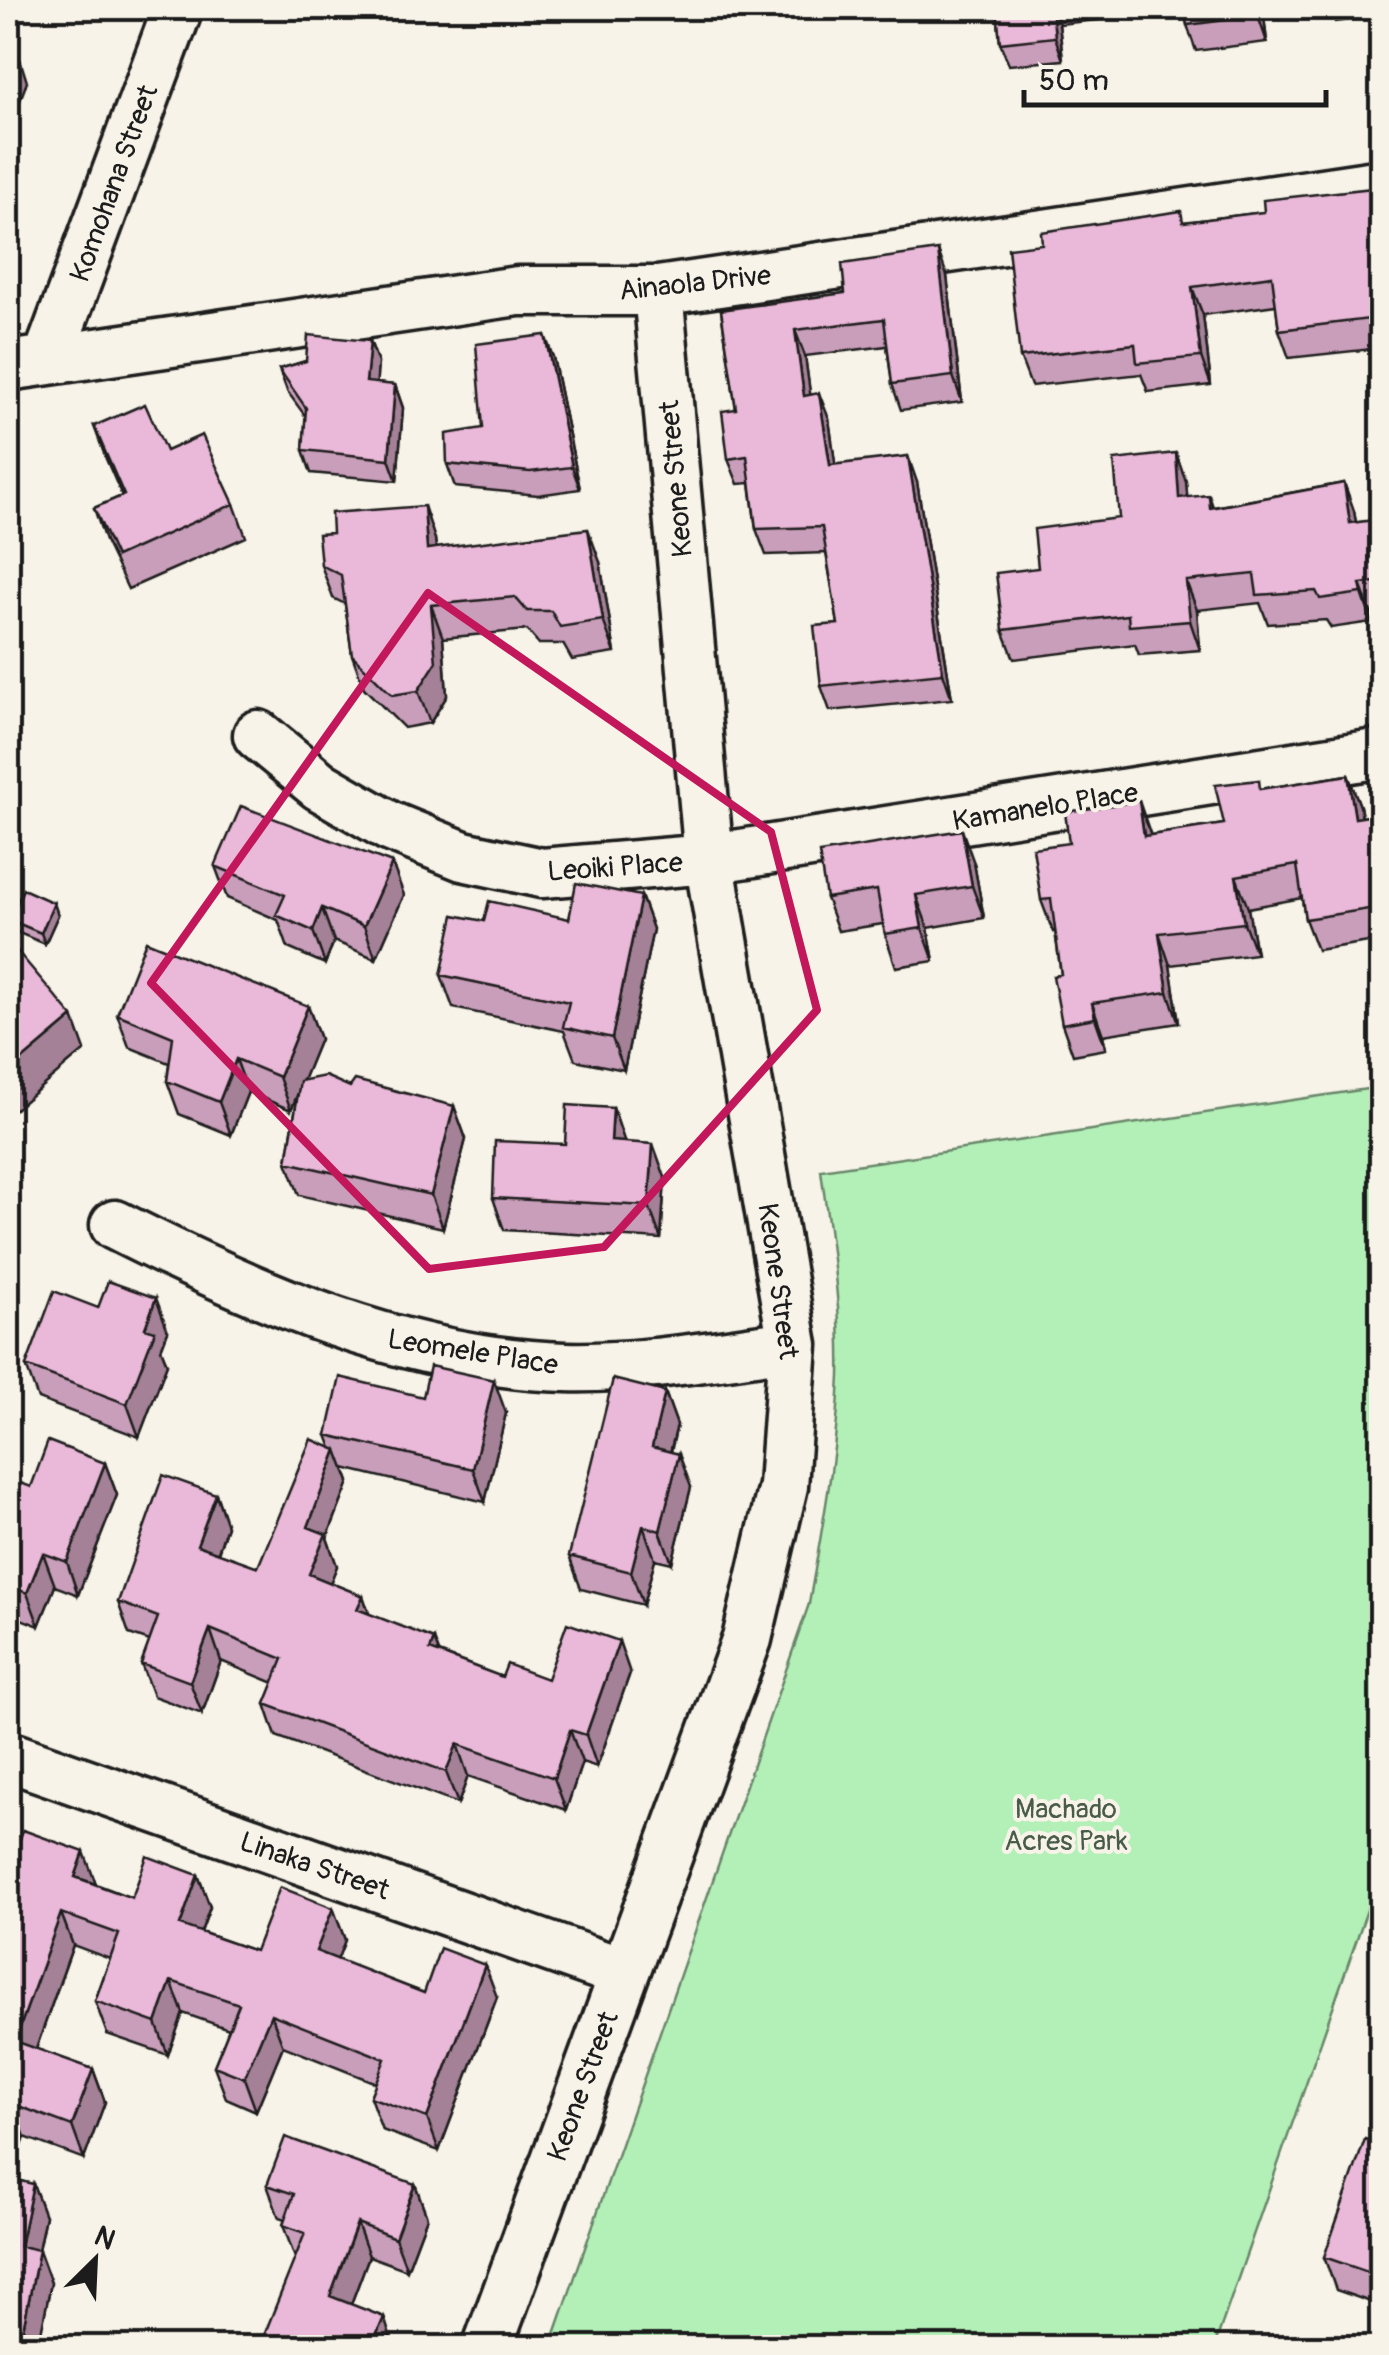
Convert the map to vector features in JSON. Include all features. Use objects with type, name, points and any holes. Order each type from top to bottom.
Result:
[{"type":"street","name":"Komohana Street","points":[[28,362],[178,8]]},
{"type":"street","name":"Ainaola Drive","points":[[28,362],[518,291],[658,291],[1382,184]]},
{"type":"street","name":"Keone Street","points":[[487,2348],[747,1638],[783,1486],[793,1345],[709,859],[658,291]]},
{"type":"street","name":"Leoiki Place","points":[[258,735],[320,786],[389,826],[463,856],[542,873],[709,859]]},
{"type":"street","name":"Kamanelo Place","points":[[709,859],[1382,753]]},
{"type":"street","name":"Leomele Place","points":[[114,1225],[251,1293],[402,1345],[566,1367],[793,1345]]},
{"type":"street","name":"Linaka Street","points":[[8,1756],[623,1973]]},
{"type":"highlighted area","points":[[428,593],[771,832],[817,1010],[604,1247],[429,1269],[151,983]]},
{"type":"green space","name":"Machado Acres Park","points":[[1381,1087],[1381,1870],[1214,2347],[582,2348],[555,2334],[809,1604],[832,1462],[840,1376],[837,1298],[821,1170]]},
{"type":"building","points":[[997,8],[1052,8],[1055,37],[1000,43]]},
{"type":"building","points":[[1184,8],[1257,8],[1258,16],[1187,25]]},
{"type":"building","points":[[8,46],[15,49],[8,69]]},
{"type":"building","points":[[1382,187],[1382,246],[1370,248],[1378,318],[1279,330],[1272,276],[1192,287],[1201,357],[1137,363],[1135,344],[1020,357],[1008,248],[1042,244],[1041,232],[1181,211],[1183,222],[1264,212],[1263,200]]},
{"type":"building","points":[[938,250],[953,376],[892,384],[884,319],[795,330],[804,396],[819,393],[830,465],[908,456],[943,673],[821,686],[814,626],[838,624],[822,527],[756,529],[747,456],[728,459],[722,411],[736,409],[721,310],[845,293],[842,264]]},
{"type":"building","points":[[308,335],[370,341],[366,382],[395,385],[389,459],[303,450],[306,408],[279,369],[306,361]]},
{"type":"building","points":[[545,335],[572,467],[530,472],[447,464],[446,434],[483,428],[476,344]]},
{"type":"building","points":[[145,404],[166,451],[202,435],[234,504],[116,557],[94,508],[124,495],[94,426]]},
{"type":"building","points":[[1176,453],[1179,498],[1209,495],[1210,508],[1344,483],[1350,523],[1382,519],[1382,581],[1360,584],[1362,593],[1320,599],[1316,591],[1257,595],[1254,574],[1186,581],[1190,621],[1129,626],[1128,615],[1003,630],[996,573],[1038,568],[1034,529],[1119,518],[1114,460]]},
{"type":"building","points":[[424,506],[427,549],[588,529],[603,620],[560,627],[551,611],[527,611],[515,597],[431,605],[436,663],[418,691],[392,695],[352,655],[341,575],[321,565],[318,534],[332,533],[331,513]]},
{"type":"building","points":[[1348,775],[1355,818],[1382,814],[1382,907],[1305,919],[1297,865],[1236,876],[1244,923],[1159,933],[1168,992],[1092,1003],[1095,1018],[1062,1024],[1053,976],[1061,974],[1051,899],[1041,900],[1033,848],[1069,843],[1065,812],[1139,801],[1144,836],[1224,824],[1215,785],[1259,780],[1260,789]]},
{"type":"building","points":[[241,806],[392,863],[364,926],[322,908],[313,931],[276,915],[285,895],[215,866]]},
{"type":"building","points":[[962,830],[972,886],[916,895],[922,928],[885,934],[877,890],[826,898],[819,853]]},
{"type":"building","points":[[576,883],[641,896],[612,1038],[563,1027],[569,1002],[441,975],[454,915],[484,921],[489,901],[569,919]]},
{"type":"building","points":[[23,889],[54,903],[41,933],[10,920]]},
{"type":"building","points":[[146,941],[308,1006],[279,1077],[236,1059],[219,1102],[167,1081],[173,1037],[117,1014]]},
{"type":"building","points":[[13,946],[73,1017],[8,1072],[8,950]]},
{"type":"building","points":[[325,1076],[350,1087],[355,1080],[454,1106],[431,1195],[287,1162],[300,1081]]},
{"type":"building","points":[[567,1105],[613,1108],[611,1141],[653,1144],[649,1206],[493,1198],[495,1141],[565,1144]]},
{"type":"building","points":[[108,1281],[156,1298],[145,1328],[155,1331],[127,1404],[26,1366],[54,1291],[98,1308]]},
{"type":"building","points":[[430,1366],[494,1380],[473,1469],[327,1435],[340,1377],[423,1397]]},
{"type":"building","points":[[613,1379],[665,1392],[652,1447],[679,1454],[660,1531],[643,1526],[631,1572],[569,1556]]},
{"type":"building","points":[[311,1439],[337,1450],[308,1527],[326,1534],[309,1574],[363,1596],[357,1609],[434,1639],[430,1650],[502,1677],[507,1664],[547,1679],[567,1623],[619,1641],[586,1735],[570,1730],[554,1778],[457,1744],[446,1772],[265,1704],[283,1659],[210,1629],[190,1682],[141,1664],[158,1617],[118,1602],[163,1475],[216,1494],[197,1545],[258,1567]]},
{"type":"building","points":[[48,1441],[105,1463],[67,1562],[43,1553],[27,1593],[8,1586],[8,1487],[10,1479],[31,1487]]},
{"type":"building","points":[[23,1830],[84,1852],[75,1877],[132,1898],[147,1856],[198,1875],[180,1925],[255,1951],[280,1887],[333,1908],[316,1951],[424,1993],[440,1948],[485,1965],[427,2118],[370,2097],[385,2059],[271,2014],[244,2078],[214,2066],[239,2004],[171,1981],[156,2023],[95,2001],[119,1934],[61,1913],[15,2041],[93,2069],[72,2126],[13,2104],[8,2120],[8,1874]]},
{"type":"building","points":[[285,2137],[415,2184],[395,2238],[357,2223],[330,2296],[384,2317],[371,2348],[259,2348],[305,2233],[283,2225],[294,2194],[267,2185]]},
{"type":"building","points":[[1365,2139],[1382,2145],[1382,2277],[1324,2257]]},
{"type":"building","points":[[8,2178],[33,2184],[20,2246],[39,2250],[21,2339],[29,2331],[48,2348],[14,2348],[20,2341],[8,2338]]},
{"type":"building","points":[[1306,2338],[1330,2348],[1302,2348]]}]
